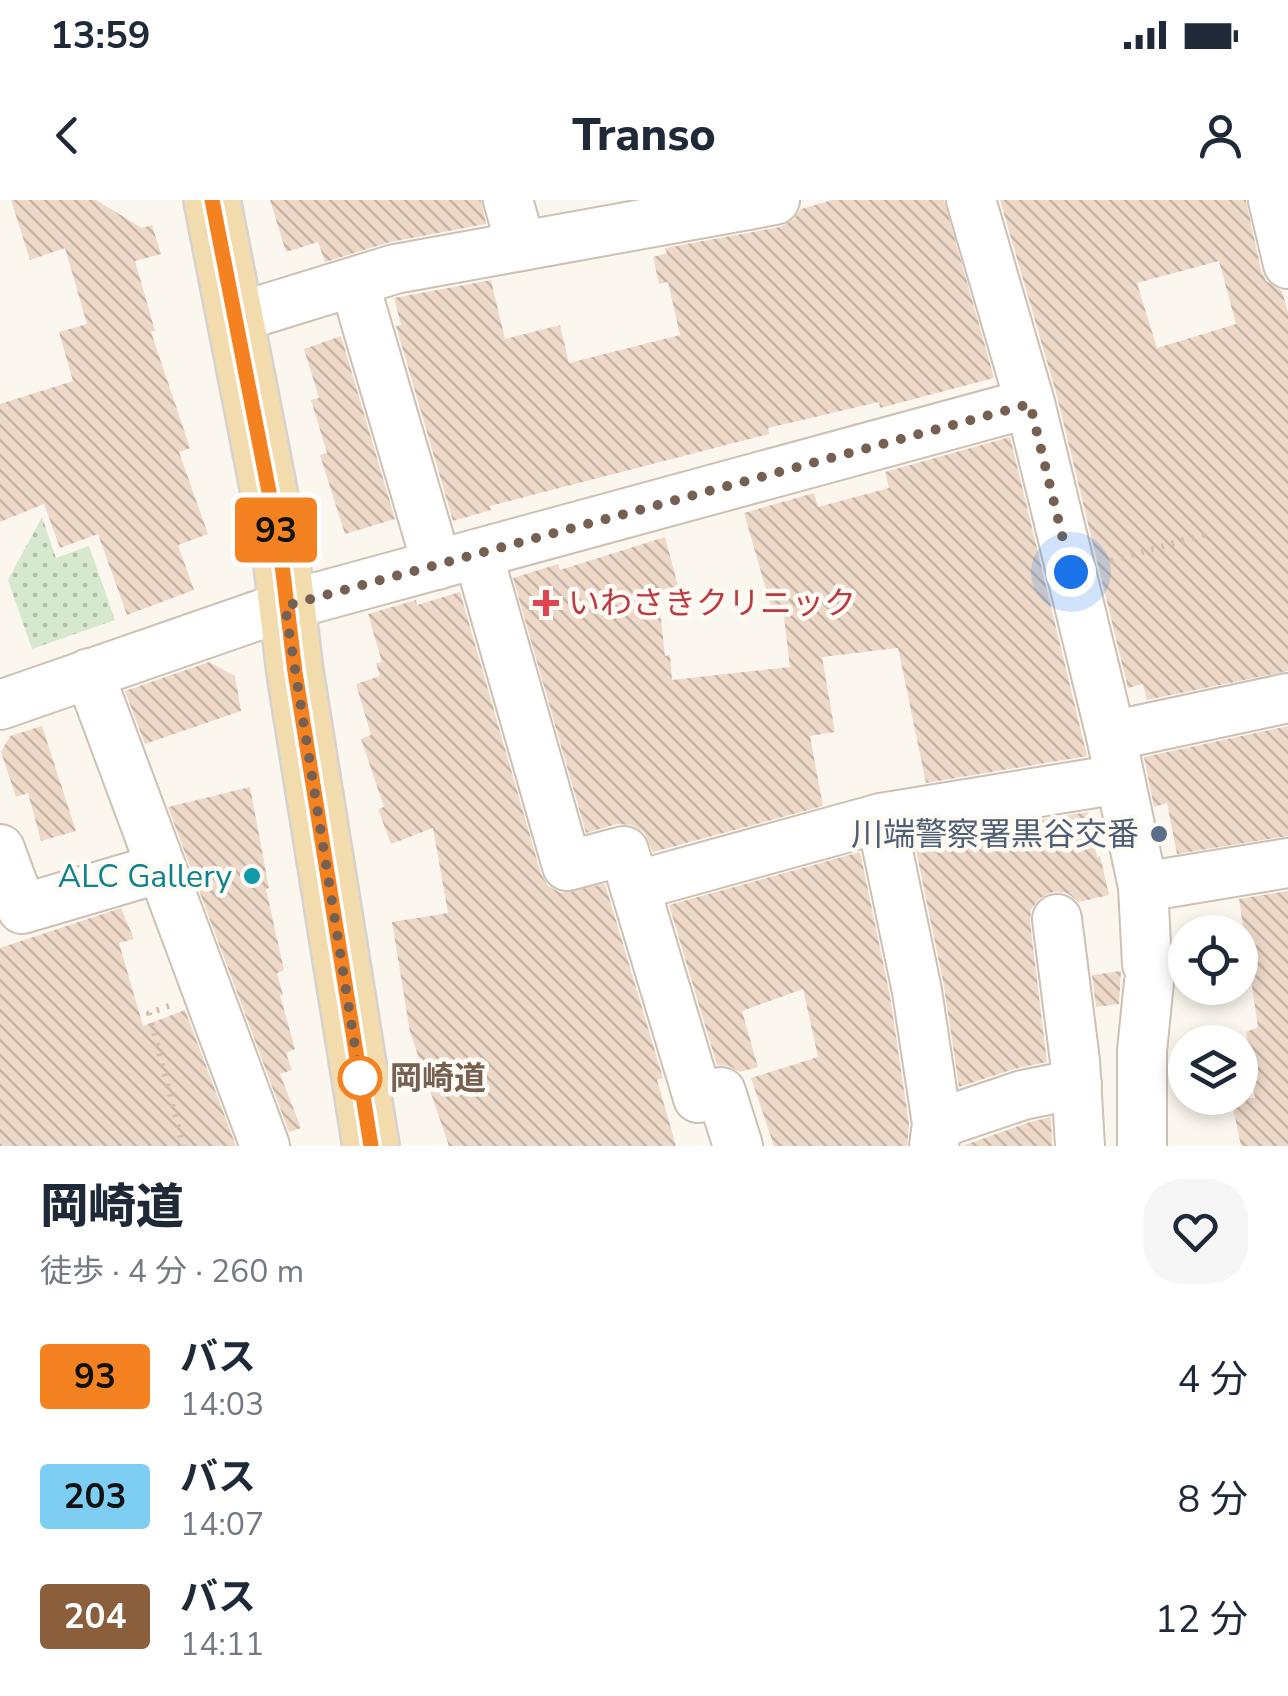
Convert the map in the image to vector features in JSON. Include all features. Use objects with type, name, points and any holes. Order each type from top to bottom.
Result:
[{"type":"main road","points":[[212,200],[280,548],[358,1143]]},
{"type":"street","points":[[508,200],[521,246]]},
{"type":"street","points":[[236,318],[395,269],[775,200]]},
{"type":"street","points":[[970,200],[1030,404],[1143,887],[1148,973],[1142,1050],[1142,1146]]},
{"type":"street","points":[[1273,200],[1288,264]]},
{"type":"street","points":[[354,282],[567,866],[624,851],[698,1098],[721,1092],[738,1146]]},
{"type":"street","points":[[0,705],[285,606],[1030,404]]},
{"type":"street","points":[[89,673],[264,1146]]},
{"type":"street","points":[[635,886],[1115,758],[1288,698]]},
{"type":"street","points":[[881,818],[917,991],[936,1135],[1023,1095],[1077,1084]]},
{"type":"street","points":[[0,850],[22,909],[162,868]]},
{"type":"street","points":[[1143,887],[1288,862]]},
{"type":"street","points":[[1057,919],[1077,1084],[1080,1146]]},
{"type":"path","points":[[1071,572],[1208,533]]},
{"type":"path","points":[[183,1146],[149,1013],[208,993]]},
{"type":"green space","points":[[42,517],[56,558],[89,546],[115,620],[32,649],[8,580]]},
{"type":"building","points":[[11,200],[96,200],[142,228],[152,225],[161,254],[135,261],[155,331],[151,332],[190,448],[179,452],[208,534],[178,545],[194,590],[127,615],[98,534],[60,548],[44,504],[0,522],[0,404],[73,381],[59,332],[87,324],[65,248],[30,260]]},
{"type":"building","points":[[270,200],[481,200],[486,224],[390,242],[325,262],[318,242],[286,252]]},
{"type":"building","points":[[832,200],[944,200],[994,378],[880,408],[879,402],[768,428],[769,434],[490,506],[491,510],[453,521],[396,326],[401,325],[394,298],[491,280],[505,339],[560,325],[569,363],[680,335],[668,282],[659,284],[653,257],[667,253],[665,248],[780,227],[793,220],[801,209]]},
{"type":"building","points":[[1000,200],[1246,200],[1261,270],[1266,281],[1282,291],[1288,312],[1288,671],[1147,700],[1143,684],[1128,688],[1057,396]],"holes":[[[1219,261],[1236,324],[1157,348],[1137,283]]]},
{"type":"building","points":[[341,336],[395,519],[345,534],[320,455],[327,453],[311,400],[319,398],[304,349]]},
{"type":"building","points":[[1010,437],[1087,756],[926,783],[898,648],[822,657],[835,732],[810,736],[823,806],[653,852],[644,832],[632,825],[617,824],[586,833],[513,578],[558,564],[560,570],[665,537],[678,586],[658,591],[665,656],[670,655],[672,680],[790,667],[783,609],[772,610],[744,513],[814,493],[818,507],[889,488],[885,472]]},
{"type":"building","points":[[460,592],[541,874],[548,886],[561,893],[605,884],[663,1078],[657,1080],[676,1146],[449,1146],[410,1032],[392,922],[448,913],[433,828],[391,844],[378,809],[384,807],[361,739],[371,735],[356,684],[380,676],[376,663],[382,662],[368,614]]},
{"type":"building","points":[[209,662],[235,676],[241,711],[145,744],[125,691]]},
{"type":"building","points":[[42,726],[76,831],[41,841],[28,793],[16,797],[1,752],[10,736]]},
{"type":"building","points":[[1288,726],[1288,836],[1177,854],[1167,803],[1154,807],[1144,757]]},
{"type":"building","points":[[250,787],[284,970],[277,973],[280,995],[295,1049],[286,1053],[292,1070],[280,1074],[301,1128],[289,1132],[168,807]]},
{"type":"building","points":[[1088,812],[1109,895],[1079,902],[1067,893],[1053,892],[1040,898],[1031,909],[1047,1062],[959,1087],[944,986],[914,840]]},
{"type":"building","points":[[860,852],[890,996],[909,1124],[907,1146],[774,1146],[751,1078],[818,1057],[803,989],[742,1011],[758,1067],[740,1072],[717,1065],[669,905]]},
{"type":"building","points":[[1288,891],[1288,1146],[1241,1146],[1235,1115],[1258,1115],[1255,1005],[1258,1005],[1258,915],[1241,915],[1239,899]]},
{"type":"building","points":[[121,908],[134,939],[119,943],[143,1026],[185,1010],[236,1146],[0,1146],[0,948]]},
{"type":"building","points":[[1121,971],[1119,1004],[1096,1007],[1092,975]]},
{"type":"building","points":[[1051,1117],[1052,1146],[962,1146],[1030,1122]]},
{"type":"bus line","name":"93","points":[[212,200],[280,548],[295,672],[371,1146]]},
{"type":"place","name":"いわさきクリニック","points":[[546,603]]},
{"type":"place","name":"川端警察署黒谷交番","points":[[1159,834]]},
{"type":"place","name":"ALC Gallery","points":[[252,876]]},
{"type":"place","name":"岡崎道","points":[[360,1078]]},
{"type":"route","points":[[360,1078],[285,606],[1030,404],[1071,572]]}]
